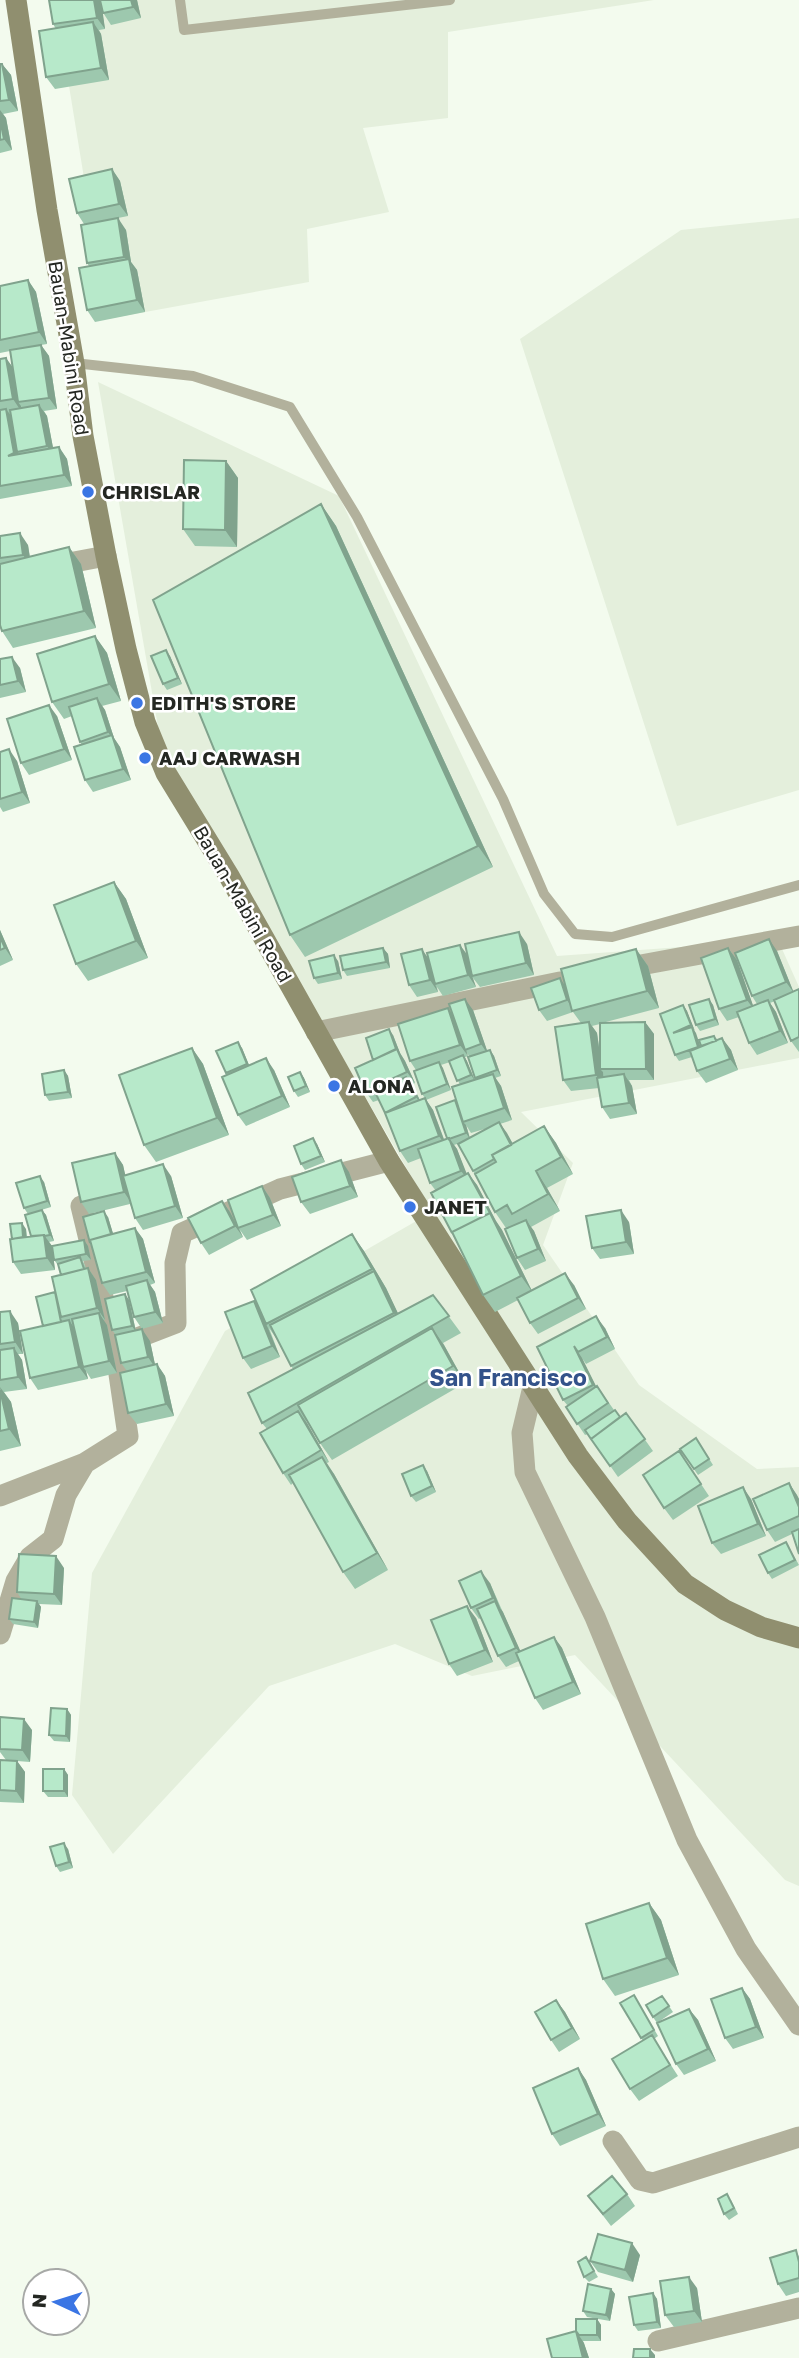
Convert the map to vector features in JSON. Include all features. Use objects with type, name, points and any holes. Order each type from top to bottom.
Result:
[{"type":"main road","name":"Bauan-Mabini Road","points":[[16,0],[47,210],[74,363],[83,436],[126,649],[155,750],[389,1161],[578,1456],[627,1521],[685,1584],[725,1610],[761,1627],[799,1638]]},
{"type":"street","points":[[0,576],[106,556]]},
{"type":"street","points":[[316,1032],[589,975],[799,936]]},
{"type":"street","points":[[115,1347],[176,1323],[175,1263],[182,1233],[280,1189],[389,1161]]},
{"type":"street","points":[[0,1496],[85,1463],[128,1436],[115,1347],[81,1206]]},
{"type":"street","points":[[533,1387],[522,1433],[526,1472],[595,1618],[687,1840],[746,1949],[799,2025]]},
{"type":"street","points":[[0,1634],[16,1581],[30,1557],[53,1539],[66,1495],[85,1463]]},
{"type":"street","points":[[612,2141],[640,2180],[653,2183],[799,2137]]},
{"type":"street","points":[[658,2342],[799,2308]]},
{"type":"lane","points":[[180,0],[184,30],[450,0]]},
{"type":"lane","points":[[74,363],[193,376],[290,407],[357,517],[503,799],[544,894],[575,934],[612,937],[799,885]]},
{"type":"shaded area","points":[[55,0],[654,0],[448,32],[448,118],[363,128],[389,212],[307,229],[309,282],[107,319]]},
{"type":"shaded area","points":[[799,218],[799,790],[677,826],[520,339],[681,230]]},
{"type":"shaded area","points":[[98,382],[339,496],[557,956],[778,940],[799,987],[799,1058],[521,1112],[573,1163],[543,1245],[639,1385],[757,1469],[799,1467],[799,1886],[785,1880],[575,1655],[472,1676],[395,1644],[269,1686],[113,1854],[72,1795],[92,1573],[225,1331],[432,1212],[161,744]]},
{"type":"building","points":[[49,0],[94,0],[97,18],[53,24]]},
{"type":"building","points":[[100,0],[131,0],[133,7],[103,13]]},
{"type":"building","points":[[93,22],[101,68],[46,77],[39,31]]},
{"type":"building","points":[[2,64],[9,100],[0,101]]},
{"type":"building","points":[[0,120],[4,139],[0,140]]},
{"type":"building","points":[[112,169],[119,204],[77,213],[69,179]]},
{"type":"building","points":[[118,218],[124,257],[87,263],[81,225]]},
{"type":"building","points":[[129,259],[137,300],[87,310],[79,268]]},
{"type":"building","points":[[28,280],[39,332],[0,340],[0,286]]},
{"type":"building","points":[[41,345],[49,398],[18,402],[10,350]]},
{"type":"building","points":[[6,358],[13,399],[0,401],[0,359]]},
{"type":"building","points":[[39,405],[47,446],[17,452],[10,410]]},
{"type":"building","points":[[6,409],[14,453],[8,456],[59,447],[64,475],[0,486],[0,410]]},
{"type":"building","points":[[184,460],[226,461],[225,530],[183,529]]},
{"type":"building","points":[[321,504],[478,846],[290,935],[153,600]]},
{"type":"building","points":[[20,533],[23,555],[0,558],[0,536]]},
{"type":"building","points":[[69,547],[84,611],[2,631],[0,564]]},
{"type":"building","points":[[95,636],[109,684],[52,702],[37,654]]},
{"type":"building","points":[[166,650],[178,678],[163,684],[151,656]]},
{"type":"building","points":[[12,657],[18,681],[0,685],[0,659]]},
{"type":"building","points":[[97,698],[108,732],[80,742],[69,707]]},
{"type":"building","points":[[49,705],[64,749],[21,763],[7,719]]},
{"type":"building","points":[[112,735],[123,769],[85,780],[74,747]]},
{"type":"building","points":[[9,749],[22,792],[0,799],[0,752]]},
{"type":"building","points":[[114,882],[136,941],[76,964],[54,905]]},
{"type":"building","points":[[519,932],[526,963],[472,976],[465,944]]},
{"type":"building","points":[[0,937],[5,948],[0,950]]},
{"type":"building","points":[[769,939],[786,982],[752,996],[735,953]]},
{"type":"building","points":[[460,945],[468,975],[435,984],[427,953]]},
{"type":"building","points":[[383,948],[386,962],[343,970],[340,956]]},
{"type":"building","points":[[728,948],[747,1000],[719,1009],[701,958]]},
{"type":"building","points":[[422,949],[430,980],[409,985],[401,954]]},
{"type":"building","points":[[636,949],[647,991],[572,1011],[561,969]]},
{"type":"building","points":[[334,955],[338,973],[314,978],[309,961]]},
{"type":"building","points":[[560,978],[567,1000],[539,1010],[531,988]]},
{"type":"building","points":[[799,989],[799,1037],[791,1041],[774,1000]]},
{"type":"building","points":[[465,999],[481,1044],[465,1050],[449,1004]]},
{"type":"building","points":[[709,999],[715,1019],[696,1025],[689,1005]]},
{"type":"building","points":[[768,1000],[780,1031],[749,1043],[737,1012]]},
{"type":"building","points":[[683,1005],[691,1025],[673,1033],[692,1027],[698,1047],[675,1055],[660,1014]]},
{"type":"building","points":[[448,1008],[460,1045],[410,1061],[398,1024]]},
{"type":"building","points":[[589,1022],[596,1075],[563,1080],[555,1027]]},
{"type":"building","points":[[645,1022],[646,1069],[600,1069],[600,1023]]},
{"type":"building","points":[[389,1029],[396,1049],[373,1060],[366,1038]]},
{"type":"building","points":[[714,1036],[716,1041],[701,1046],[699,1040]]},
{"type":"building","points":[[722,1038],[730,1059],[697,1071],[690,1051]]},
{"type":"building","points":[[238,1042],[247,1064],[226,1073],[216,1051]]},
{"type":"building","points":[[192,1048],[217,1118],[144,1145],[119,1075]]},
{"type":"building","points":[[397,1049],[407,1072],[365,1091],[355,1068]]},
{"type":"building","points":[[490,1050],[497,1070],[475,1078],[468,1057]]},
{"type":"building","points":[[463,1055],[471,1075],[457,1081],[449,1061]]},
{"type":"building","points":[[266,1058],[282,1096],[238,1115],[222,1077]]},
{"type":"building","points":[[439,1062],[447,1084],[422,1094],[414,1071]]},
{"type":"building","points":[[64,1070],[68,1092],[45,1095],[42,1074]]},
{"type":"building","points":[[300,1072],[306,1086],[294,1091],[288,1077]]},
{"type":"building","points":[[493,1074],[504,1108],[463,1122],[452,1087]]},
{"type":"building","points":[[624,1074],[629,1103],[602,1107],[597,1078]]},
{"type":"building","points":[[406,1077],[416,1097],[385,1113],[375,1092]]},
{"type":"building","points":[[425,1098],[439,1136],[400,1151],[385,1113]]},
{"type":"building","points":[[455,1100],[466,1133],[449,1139],[436,1107]]},
{"type":"building","points":[[499,1122],[511,1145],[492,1155],[494,1159],[473,1171],[458,1144]]},
{"type":"building","points":[[544,1126],[561,1157],[536,1171],[548,1194],[512,1214],[507,1205],[495,1212],[475,1174],[496,1162],[492,1155]]},
{"type":"building","points":[[313,1138],[321,1156],[301,1164],[294,1146]]},
{"type":"building","points":[[449,1138],[461,1171],[430,1183],[418,1149]]},
{"type":"building","points":[[115,1153],[124,1192],[81,1202],[72,1163]]},
{"type":"building","points":[[341,1160],[350,1186],[301,1202],[292,1177]]},
{"type":"building","points":[[163,1164],[175,1206],[135,1218],[123,1176]]},
{"type":"building","points":[[468,1173],[490,1213],[452,1233],[431,1193]]},
{"type":"building","points":[[40,1176],[47,1201],[24,1208],[16,1183]]},
{"type":"building","points":[[262,1186],[273,1215],[238,1228],[228,1200]]},
{"type":"building","points":[[222,1201],[235,1226],[201,1243],[188,1218]]},
{"type":"building","points":[[42,1210],[50,1235],[31,1236],[25,1215]]},
{"type":"building","points":[[621,1210],[626,1242],[592,1248],[586,1216]]},
{"type":"building","points":[[104,1211],[111,1234],[90,1240],[90,1243],[83,1217]]},
{"type":"building","points":[[490,1213],[521,1276],[483,1295],[452,1232]]},
{"type":"building","points":[[526,1220],[538,1249],[517,1258],[505,1229]]},
{"type":"building","points":[[22,1223],[23,1237],[12,1239],[10,1224]]},
{"type":"building","points":[[135,1228],[146,1272],[102,1283],[90,1240]]},
{"type":"building","points":[[352,1234],[372,1269],[266,1324],[251,1290]]},
{"type":"building","points":[[44,1235],[47,1258],[13,1262],[10,1239]]},
{"type":"building","points":[[84,1240],[86,1254],[54,1260],[52,1246]]},
{"type":"building","points":[[80,1257],[84,1269],[61,1275],[58,1264]]},
{"type":"building","points":[[88,1268],[97,1308],[61,1317],[52,1277]]},
{"type":"building","points":[[374,1271],[394,1313],[291,1366],[270,1325]]},
{"type":"building","points":[[565,1273],[578,1298],[530,1323],[517,1298]]},
{"type":"building","points":[[147,1280],[155,1312],[134,1317],[126,1286]]},
{"type":"building","points":[[55,1292],[61,1322],[43,1326],[36,1297]]},
{"type":"building","points":[[125,1294],[132,1326],[112,1330],[105,1299]]},
{"type":"building","points":[[433,1295],[449,1316],[262,1423],[248,1393]]},
{"type":"building","points":[[254,1301],[272,1346],[243,1358],[225,1312]]},
{"type":"building","points":[[10,1311],[15,1342],[0,1344],[0,1312]]},
{"type":"building","points":[[99,1313],[109,1361],[83,1367],[72,1319]]},
{"type":"building","points":[[596,1316],[607,1337],[578,1352],[574,1346],[593,1385],[563,1400],[537,1347]]},
{"type":"building","points":[[69,1320],[79,1367],[30,1378],[20,1331]]},
{"type":"building","points":[[432,1328],[453,1366],[320,1443],[298,1405]]},
{"type":"building","points":[[142,1329],[148,1357],[121,1363],[115,1335]]},
{"type":"building","points":[[14,1348],[18,1377],[0,1380],[0,1350]]},
{"type":"building","points":[[157,1364],[166,1404],[128,1413],[120,1373]]},
{"type":"building","points":[[597,1386],[608,1403],[577,1424],[566,1407]]},
{"type":"building","points":[[0,1390],[9,1429],[0,1431]]},
{"type":"building","points":[[615,1410],[620,1417],[591,1439],[585,1430]]},
{"type":"building","points":[[298,1411],[321,1450],[283,1473],[260,1433]]},
{"type":"building","points":[[626,1413],[645,1439],[610,1466],[591,1439]]},
{"type":"building","points":[[696,1438],[709,1459],[694,1469],[680,1449]]},
{"type":"building","points":[[679,1451],[701,1484],[664,1508],[643,1475]]},
{"type":"building","points":[[322,1457],[377,1553],[343,1572],[289,1475]]},
{"type":"building","points":[[423,1465],[432,1486],[411,1496],[402,1474]]},
{"type":"building","points":[[789,1483],[799,1507],[799,1516],[767,1530],[753,1499]]},
{"type":"building","points":[[743,1487],[758,1524],[712,1543],[698,1506]]},
{"type":"building","points":[[799,1529],[799,1554],[792,1532]]},
{"type":"building","points":[[786,1542],[795,1560],[768,1573],[759,1555]]},
{"type":"building","points":[[19,1554],[56,1556],[54,1594],[17,1592]]},
{"type":"building","points":[[481,1571],[493,1598],[471,1608],[459,1581]]},
{"type":"building","points":[[12,1598],[37,1601],[34,1622],[9,1619]]},
{"type":"building","points":[[495,1601],[516,1648],[498,1656],[477,1609]]},
{"type":"building","points":[[467,1606],[485,1650],[449,1664],[431,1620]]},
{"type":"building","points":[[554,1637],[573,1682],[535,1698],[516,1653]]},
{"type":"building","points":[[51,1708],[67,1709],[66,1736],[49,1735]]},
{"type":"building","points":[[0,1717],[24,1719],[22,1750],[0,1749]]},
{"type":"building","points":[[0,1760],[17,1761],[16,1791],[0,1790]]},
{"type":"building","points":[[43,1769],[64,1769],[64,1791],[43,1791]]},
{"type":"building","points":[[64,1843],[69,1862],[56,1866],[50,1847]]},
{"type":"building","points":[[649,1903],[667,1958],[603,1979],[586,1924]]},
{"type":"building","points":[[742,1988],[756,2027],[725,2038],[711,1999]]},
{"type":"building","points":[[634,1995],[654,2030],[641,2038],[620,2003]]},
{"type":"building","points":[[662,1996],[669,2006],[653,2017],[646,2005]]},
{"type":"building","points":[[556,2000],[572,2028],[551,2040],[535,2012]]},
{"type":"building","points":[[689,2009],[708,2049],[676,2064],[657,2023]]},
{"type":"building","points":[[652,2035],[670,2065],[630,2089],[612,2059]]},
{"type":"building","points":[[578,2068],[598,2114],[552,2134],[533,2088]]},
{"type":"building","points":[[612,2176],[627,2194],[603,2214],[588,2196]]},
{"type":"building","points":[[727,2194],[734,2208],[724,2214],[718,2199]]},
{"type":"building","points":[[598,2234],[632,2243],[625,2270],[590,2261]]},
{"type":"building","points":[[796,2250],[799,2278],[778,2284],[770,2258]]},
{"type":"building","points":[[586,2257],[594,2271],[584,2277],[578,2262]]},
{"type":"building","points":[[689,2277],[694,2311],[665,2315],[660,2281]]},
{"type":"building","points":[[588,2284],[611,2289],[606,2315],[583,2311]]},
{"type":"building","points":[[653,2293],[657,2322],[634,2325],[629,2297]]},
{"type":"building","points":[[576,2319],[597,2319],[597,2335],[579,2335],[576,2331]]},
{"type":"building","points":[[576,2331],[583,2358],[552,2358],[547,2339]]},
{"type":"building","points":[[634,2349],[650,2349],[650,2358],[633,2358]]},
{"type":"place","name":"CHRISLAR","points":[[88,492]]},
{"type":"place","name":"EDITH'S STORE","points":[[137,703]]},
{"type":"place","name":"AAJ CARWASH","points":[[145,758]]},
{"type":"place","name":"ALONA","points":[[334,1086]]},
{"type":"place","name":"JANET","points":[[410,1207]]},
{"type":"district","name":"San Francisco","points":[[508,1378]]}]
